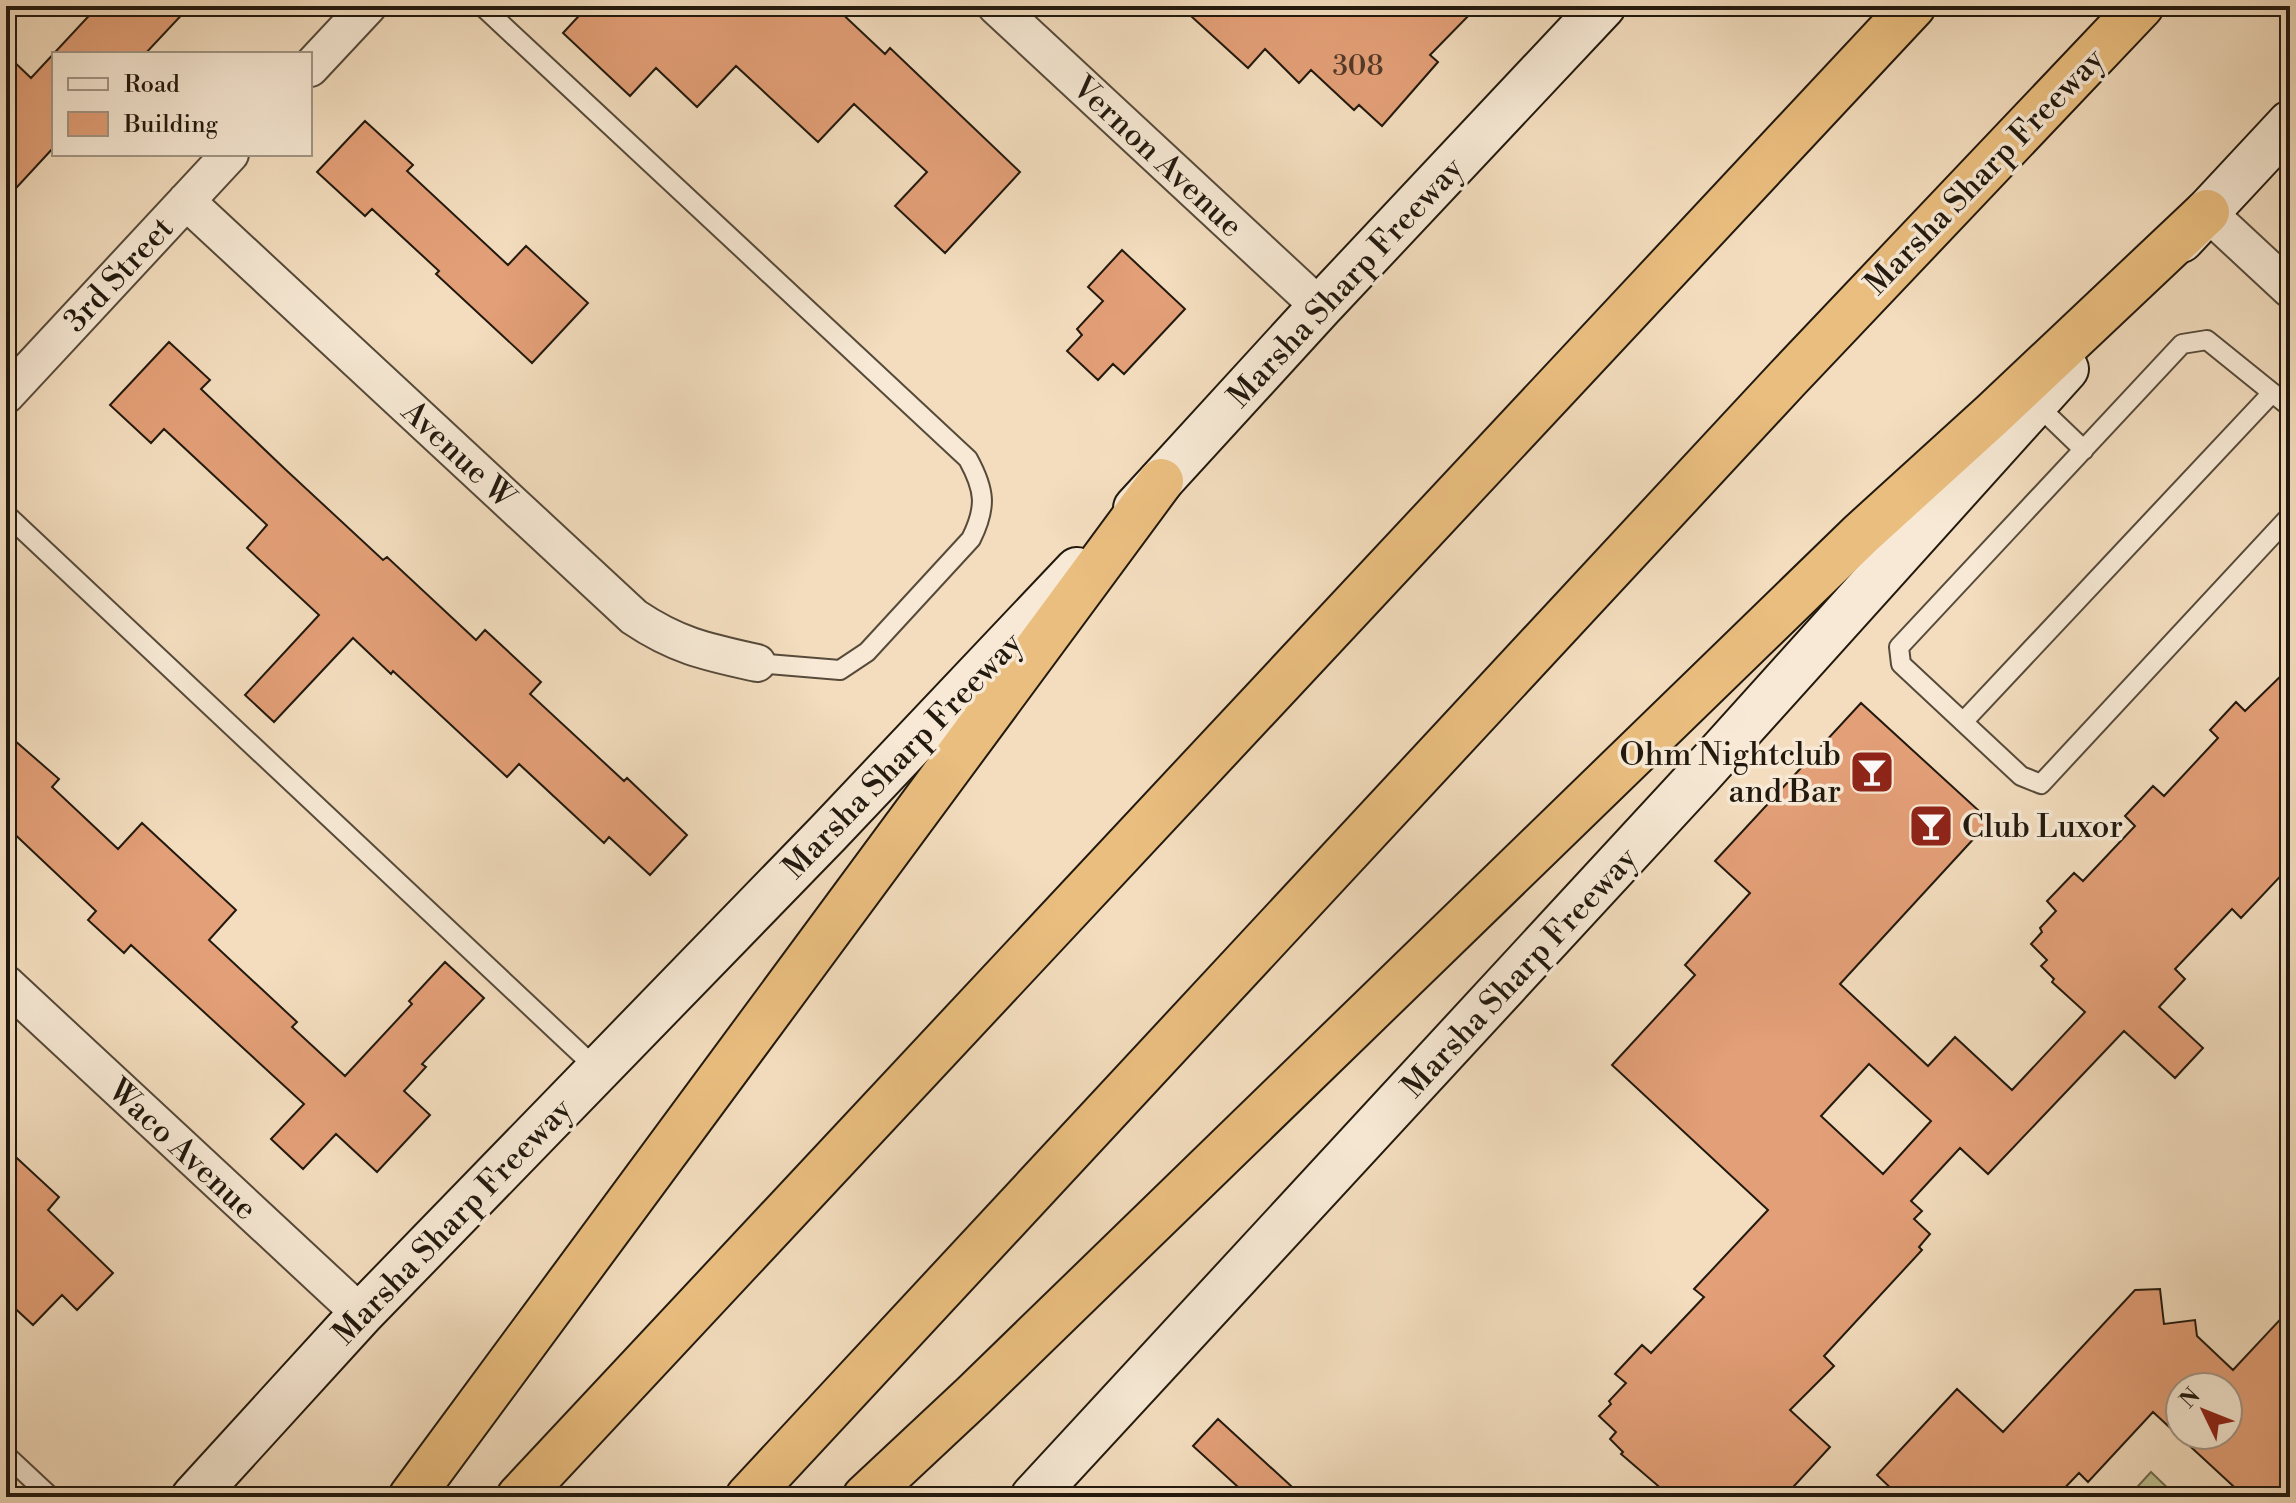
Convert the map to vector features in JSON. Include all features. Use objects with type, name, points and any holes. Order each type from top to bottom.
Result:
[{"type":"highway","points":[[519,1497],[1913,6]]},
{"type":"highway","name":"Marsha Sharp Freeway","points":[[748,1497],[1787,379],[2141,6]]},
{"type":"highway","points":[[865,1497],[985,1385],[1861,534],[2207,212]]},
{"type":"highway","points":[[411,1497],[1161,481]]},
{"type":"main road","name":"Marsha Sharp Freeway","points":[[194,1497],[361,1314],[829,832],[1161,481],[1603,6]]},
{"type":"main road","name":"Marsha Sharp Freeway","points":[[1033,1497],[1699,776],[2290,123]]},
{"type":"street","points":[[312,66],[368,6]]},
{"type":"street","name":"Vernon Avenue","points":[[996,6],[1320,307]]},
{"type":"street","name":"3rd Street","points":[[6,395],[228,156]]},
{"type":"street","name":"Avenue W","points":[[186,201],[634,617],[660,635],[692,648],[757,663]]},
{"type":"street","points":[[2207,212],[2290,289]]},
{"type":"street","name":"Waco Avenue","points":[[6,984],[361,1314]]},
{"type":"lane","points":[[482,6],[968,459],[976,473],[983,495],[981,519],[971,539],[867,652],[840,670],[757,663]]},
{"type":"lane","points":[[2290,407],[2207,340],[2182,344],[1899,647],[1901,664],[2021,776],[2041,784],[2290,516]]},
{"type":"lane","points":[[1963,722],[2272,393]]},
{"type":"lane","points":[[2035,403],[2084,450]]},
{"type":"lane","points":[[6,514],[598,1070]]},
{"type":"lane","points":[[6,1455],[51,1497]]},
{"type":"green space","points":[[2151,1472],[2177,1497],[2128,1497]]},
{"type":"building","points":[[98,6],[190,6],[147,52],[55,52]]},
{"type":"building","points":[[588,6],[834,6],[885,54],[890,48],[1020,172],[945,253],[895,206],[927,172],[854,104],[818,142],[736,66],[697,107],[656,68],[630,96],[563,33]]},
{"type":"building","points":[[1180,6],[1478,6],[1430,55],[1438,62],[1382,126],[1359,105],[1354,110],[1311,70],[1299,83],[1265,49],[1248,68]]},
{"type":"building","points":[[6,54],[31,78],[52,55],[52,149],[6,199]]},
{"type":"building","points":[[365,121],[413,165],[407,171],[508,265],[526,246],[588,303],[532,363],[436,274],[439,271],[372,209],[365,216],[317,172]]},
{"type":"building","points":[[1122,250],[1185,309],[1124,374],[1113,364],[1098,380],[1067,351],[1082,335],[1077,329],[1103,301],[1088,287]]},
{"type":"building","points":[[169,342],[210,380],[201,389],[286,470],[383,560],[387,557],[476,640],[485,630],[541,682],[530,694],[687,835],[650,875],[609,837],[604,843],[519,764],[507,777],[353,638],[274,722],[245,695],[319,615],[247,548],[267,525],[164,429],[151,443],[110,405]]},
{"type":"building","points":[[2290,667],[2290,866],[2241,918],[2232,909],[2175,969],[2185,979],[2159,1007],[2203,1048],[2175,1078],[2124,1031],[1988,1174],[1960,1148],[1911,1201],[1922,1211],[1914,1219],[1930,1234],[1919,1247],[1922,1250],[1824,1356],[1834,1366],[1790,1410],[1830,1447],[1784,1497],[1671,1497],[1621,1454],[1623,1452],[1610,1439],[1616,1432],[1599,1416],[1626,1383],[1615,1374],[1642,1345],[1651,1353],[1704,1297],[1694,1289],[1768,1210],[1612,1065],[1695,975],[1685,965],[1750,893],[1715,861],[1861,703],[1990,821],[1840,984],[1928,1066],[1955,1037],[2012,1090],[2085,1012],[2052,982],[2054,979],[2041,966],[2047,960],[2031,944],[2042,932],[2040,928],[2056,911],[2047,901],[2074,873],[2083,881],[2135,826],[2125,816],[2153,786],[2164,796],[2218,738],[2210,730],[2236,702],[2245,711]],"holes":[[[1869,1064],[1931,1121],[1883,1174],[1821,1116]]]},
{"type":"building","points":[[6,733],[59,779],[52,787],[118,849],[142,823],[236,910],[209,940],[297,1022],[292,1027],[345,1076],[412,1004],[409,1001],[445,962],[484,998],[422,1064],[426,1067],[404,1091],[430,1115],[377,1172],[336,1134],[303,1169],[271,1139],[304,1104],[131,945],[124,953],[88,920],[96,911],[6,826]]},
{"type":"building","points":[[6,1148],[59,1197],[48,1210],[113,1273],[77,1310],[62,1295],[33,1325],[6,1300]]},
{"type":"building","points":[[2160,1289],[2164,1324],[2195,1320],[2197,1336],[2233,1370],[2290,1309],[2290,1497],[2245,1497],[2195,1451],[2244,1451],[2244,1371],[2164,1371],[2164,1422],[2153,1412],[2088,1482],[2079,1473],[2056,1497],[1900,1497],[1877,1475],[1957,1389],[2003,1432],[2135,1290]]},
{"type":"building","points":[[1218,1419],[1303,1497],[1249,1497],[1193,1446]]},
{"type":"place","name":"Ohm Nightclub and Bar","points":[[1872,772]]},
{"type":"place","name":"Club Luxor","points":[[1931,826]]}]
